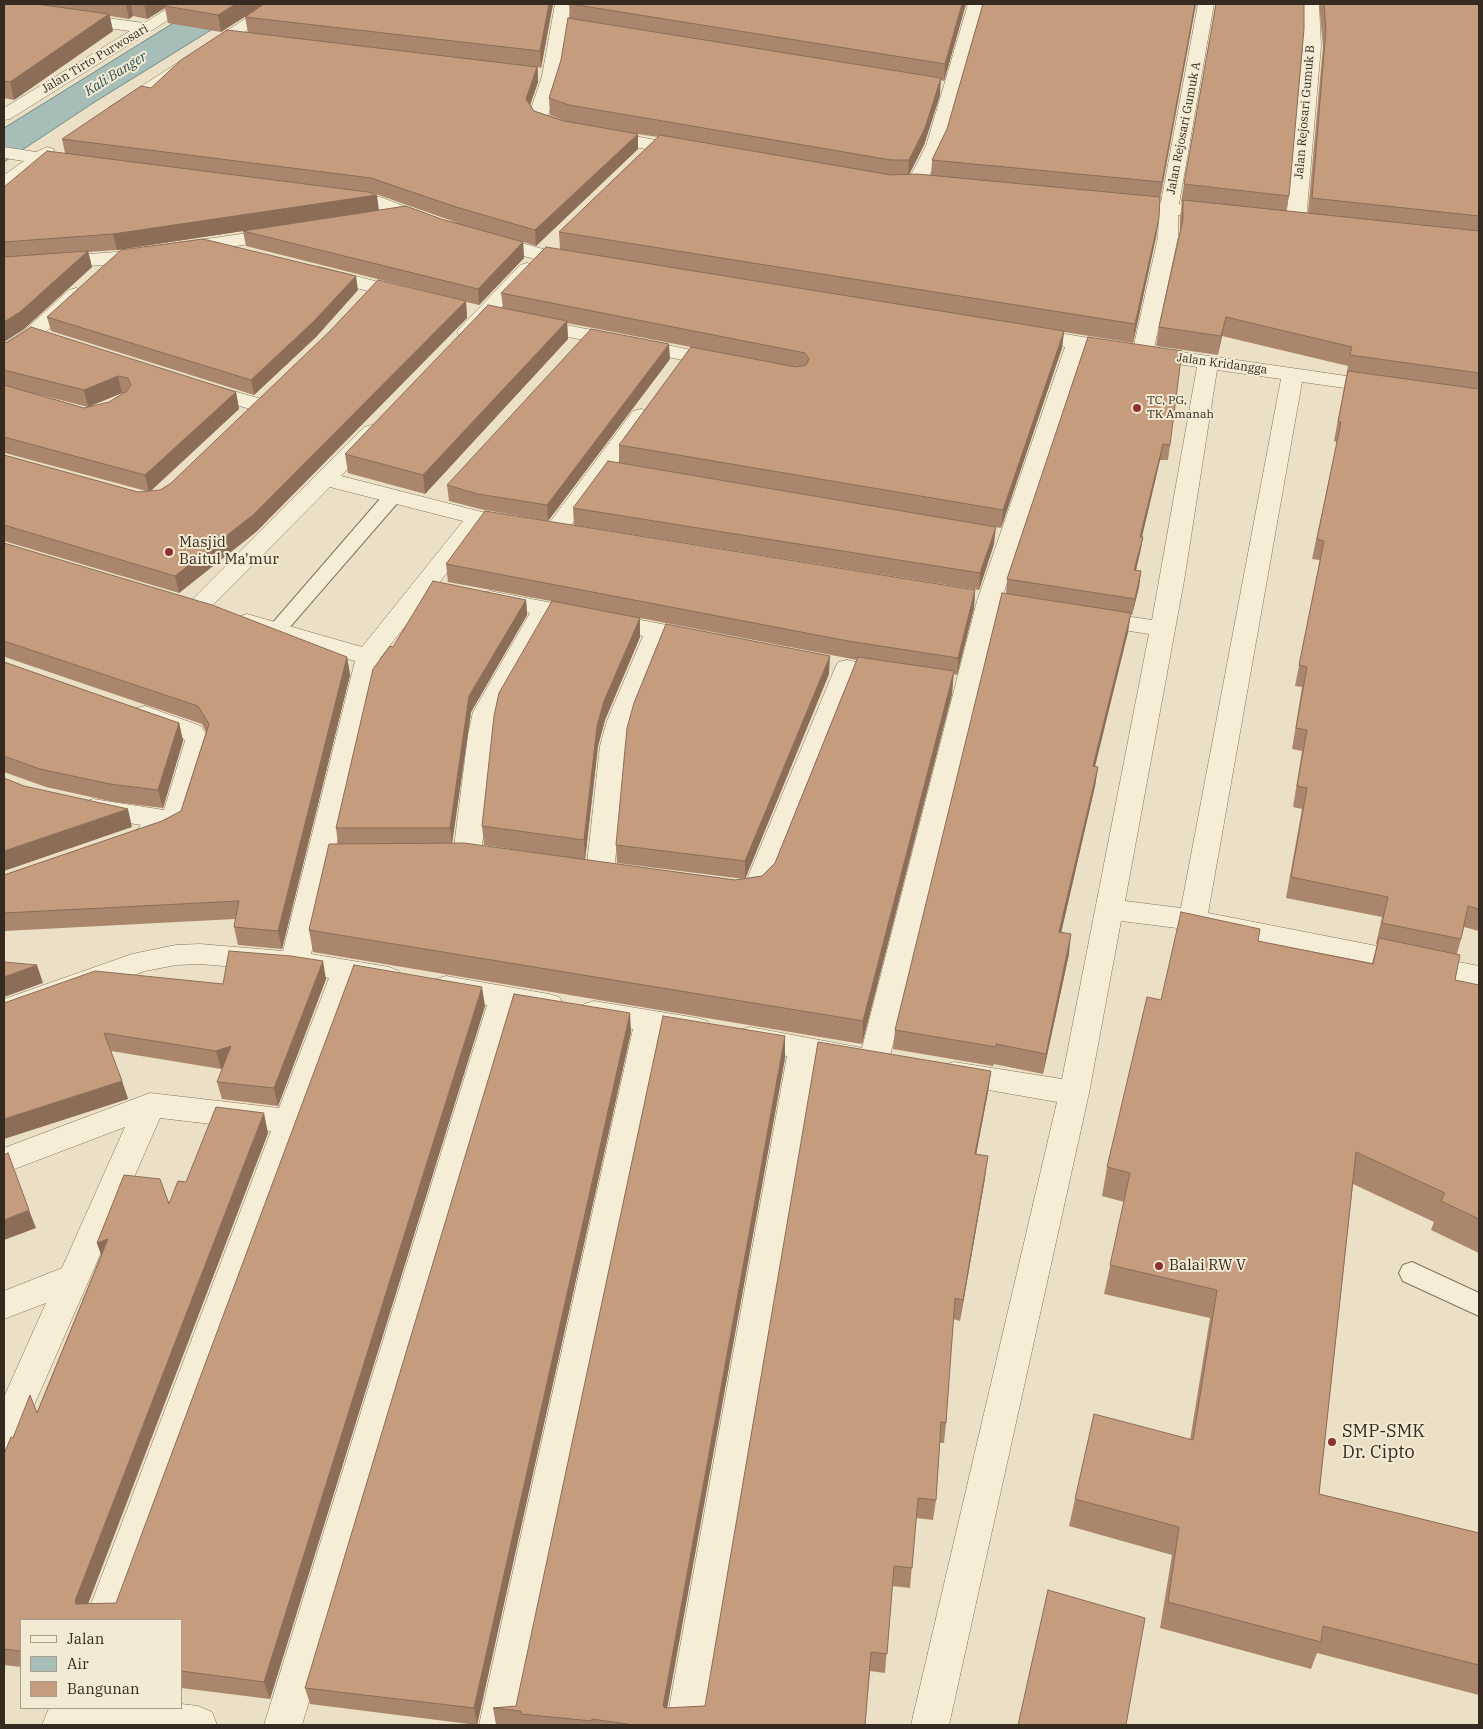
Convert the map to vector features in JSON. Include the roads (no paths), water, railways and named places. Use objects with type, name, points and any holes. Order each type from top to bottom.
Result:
[{"type":"street","name":"Jalan Tirto Purwosari","points":[[4,115],[186,4]]},
{"type":"street","points":[[104,117],[279,4]]},
{"type":"street","points":[[564,4],[551,76],[538,115],[542,120],[565,129],[705,154]]},
{"type":"street","points":[[916,184],[935,146],[976,4]]},
{"type":"street","name":"Jalan Rejosari Gumuk A","points":[[1101,202],[1169,209],[1206,4]]},
{"type":"street","name":"Jalan Rejosari Gumuk B","points":[[1276,219],[1306,222],[1312,46],[1311,4]]},
{"type":"street","points":[[4,9],[146,28]]},
{"type":"street","points":[[560,26],[579,29]]},
{"type":"street","points":[[226,38],[255,41]]},
{"type":"street","points":[[532,74],[551,76]]},
{"type":"street","points":[[932,86],[951,89]]},
{"type":"street","points":[[4,184],[31,158],[64,143]]},
{"type":"street","points":[[642,159],[656,145]]},
{"type":"street","points":[[4,153],[98,166]]},
{"type":"street","points":[[871,181],[890,185],[916,184],[936,186]]},
{"type":"street","points":[[323,194],[373,201],[407,215],[442,226]]},
{"type":"street","points":[[1143,353],[1168,237],[1169,209],[1208,212]]},
{"type":"street","points":[[369,221],[407,215]]},
{"type":"street","points":[[4,266],[117,258],[302,231]]},
{"type":"street","points":[[468,234],[548,248],[600,264]]},
{"type":"street","points":[[207,245],[253,257]]},
{"type":"street","points":[[457,343],[491,316],[548,248]]},
{"type":"street","points":[[4,353],[32,334],[117,258]]},
{"type":"street","points":[[300,268],[429,300]]},
{"type":"street","points":[[356,306],[374,287]]},
{"type":"street","points":[[491,316],[586,335],[681,362],[742,366]]},
{"type":"street","name":"Jalan Kridangga","points":[[1009,331],[1143,353],[1401,390]]},
{"type":"street","points":[[32,334],[57,342]]},
{"type":"street","points":[[566,356],[586,335]]},
{"type":"street","points":[[874,1060],[958,685],[989,601],[1000,537],[1077,342]]},
{"type":"street","points":[[930,1725],[1074,1093],[1163,629],[1208,362]]},
{"type":"street","points":[[1193,920],[1293,374]]},
{"type":"street","points":[[184,382],[257,406]]},
{"type":"street","points":[[584,535],[545,529],[611,470],[653,400]]},
{"type":"street","points":[[197,608],[327,479],[388,415]]},
{"type":"street","points":[[295,962],[368,657],[424,586],[487,520],[436,499],[393,496],[327,479]]},
{"type":"street","points":[[424,586],[724,644]]},
{"type":"street","points":[[173,601],[368,657]]},
{"type":"street","points":[[467,855],[481,735],[486,712],[545,609]]},
{"type":"street","points":[[1066,614],[1163,629]]},
{"type":"street","points":[[600,873],[613,746],[620,721],[657,631]]},
{"type":"street","points":[[706,887],[743,891],[752,890],[759,885],[847,668]]},
{"type":"street","points":[[122,842],[156,830],[174,821],[198,741],[192,732],[123,707]]},
{"type":"street","points":[[67,802],[114,813],[174,821]]},
{"type":"street","points":[[321,856],[389,855]]},
{"type":"street","points":[[438,855],[467,855],[496,859]]},
{"type":"street","points":[[572,869],[629,877]]},
{"type":"street","points":[[1109,909],[1193,920],[1479,977]]},
{"type":"street","points":[[4,1010],[142,962],[176,955],[200,954],[295,962],[902,1065]]},
{"type":"street","points":[[103,1619],[346,971]]},
{"type":"street","points":[[283,1725],[504,997]]},
{"type":"street","points":[[498,1725],[650,1021]]},
{"type":"street","points":[[685,1725],[803,1048]]},
{"type":"street","points":[[931,1069],[1074,1093]]},
{"type":"street","points":[[4,1161],[150,1105],[290,1122]]},
{"type":"street","points":[[4,1434],[150,1105]]},
{"type":"street","points":[[4,1305],[72,1278]]},
{"type":"street","points":[[61,1725],[69,1709]]},
{"type":"street","points":[[88,1709],[198,1725]]},
{"type":"lane","points":[[276,630],[393,496]]},
{"type":"lane","points":[[1412,1273],[1479,1305]]},
{"type":"water","name":"Kali Banger","points":[[204,4],[253,4],[93,103],[4,162],[4,128]]},
{"type":"place","name":"TC, PG, TK Amanah","points":[[1137,408]]},
{"type":"place","name":"Masjid Baitul Ma'mur","points":[[169,552]]},
{"type":"place","name":"Balai RW V","points":[[1159,1266]]},
{"type":"place","name":"SMP-SMK Dr. Cipto","points":[[1332,1442]]}]
